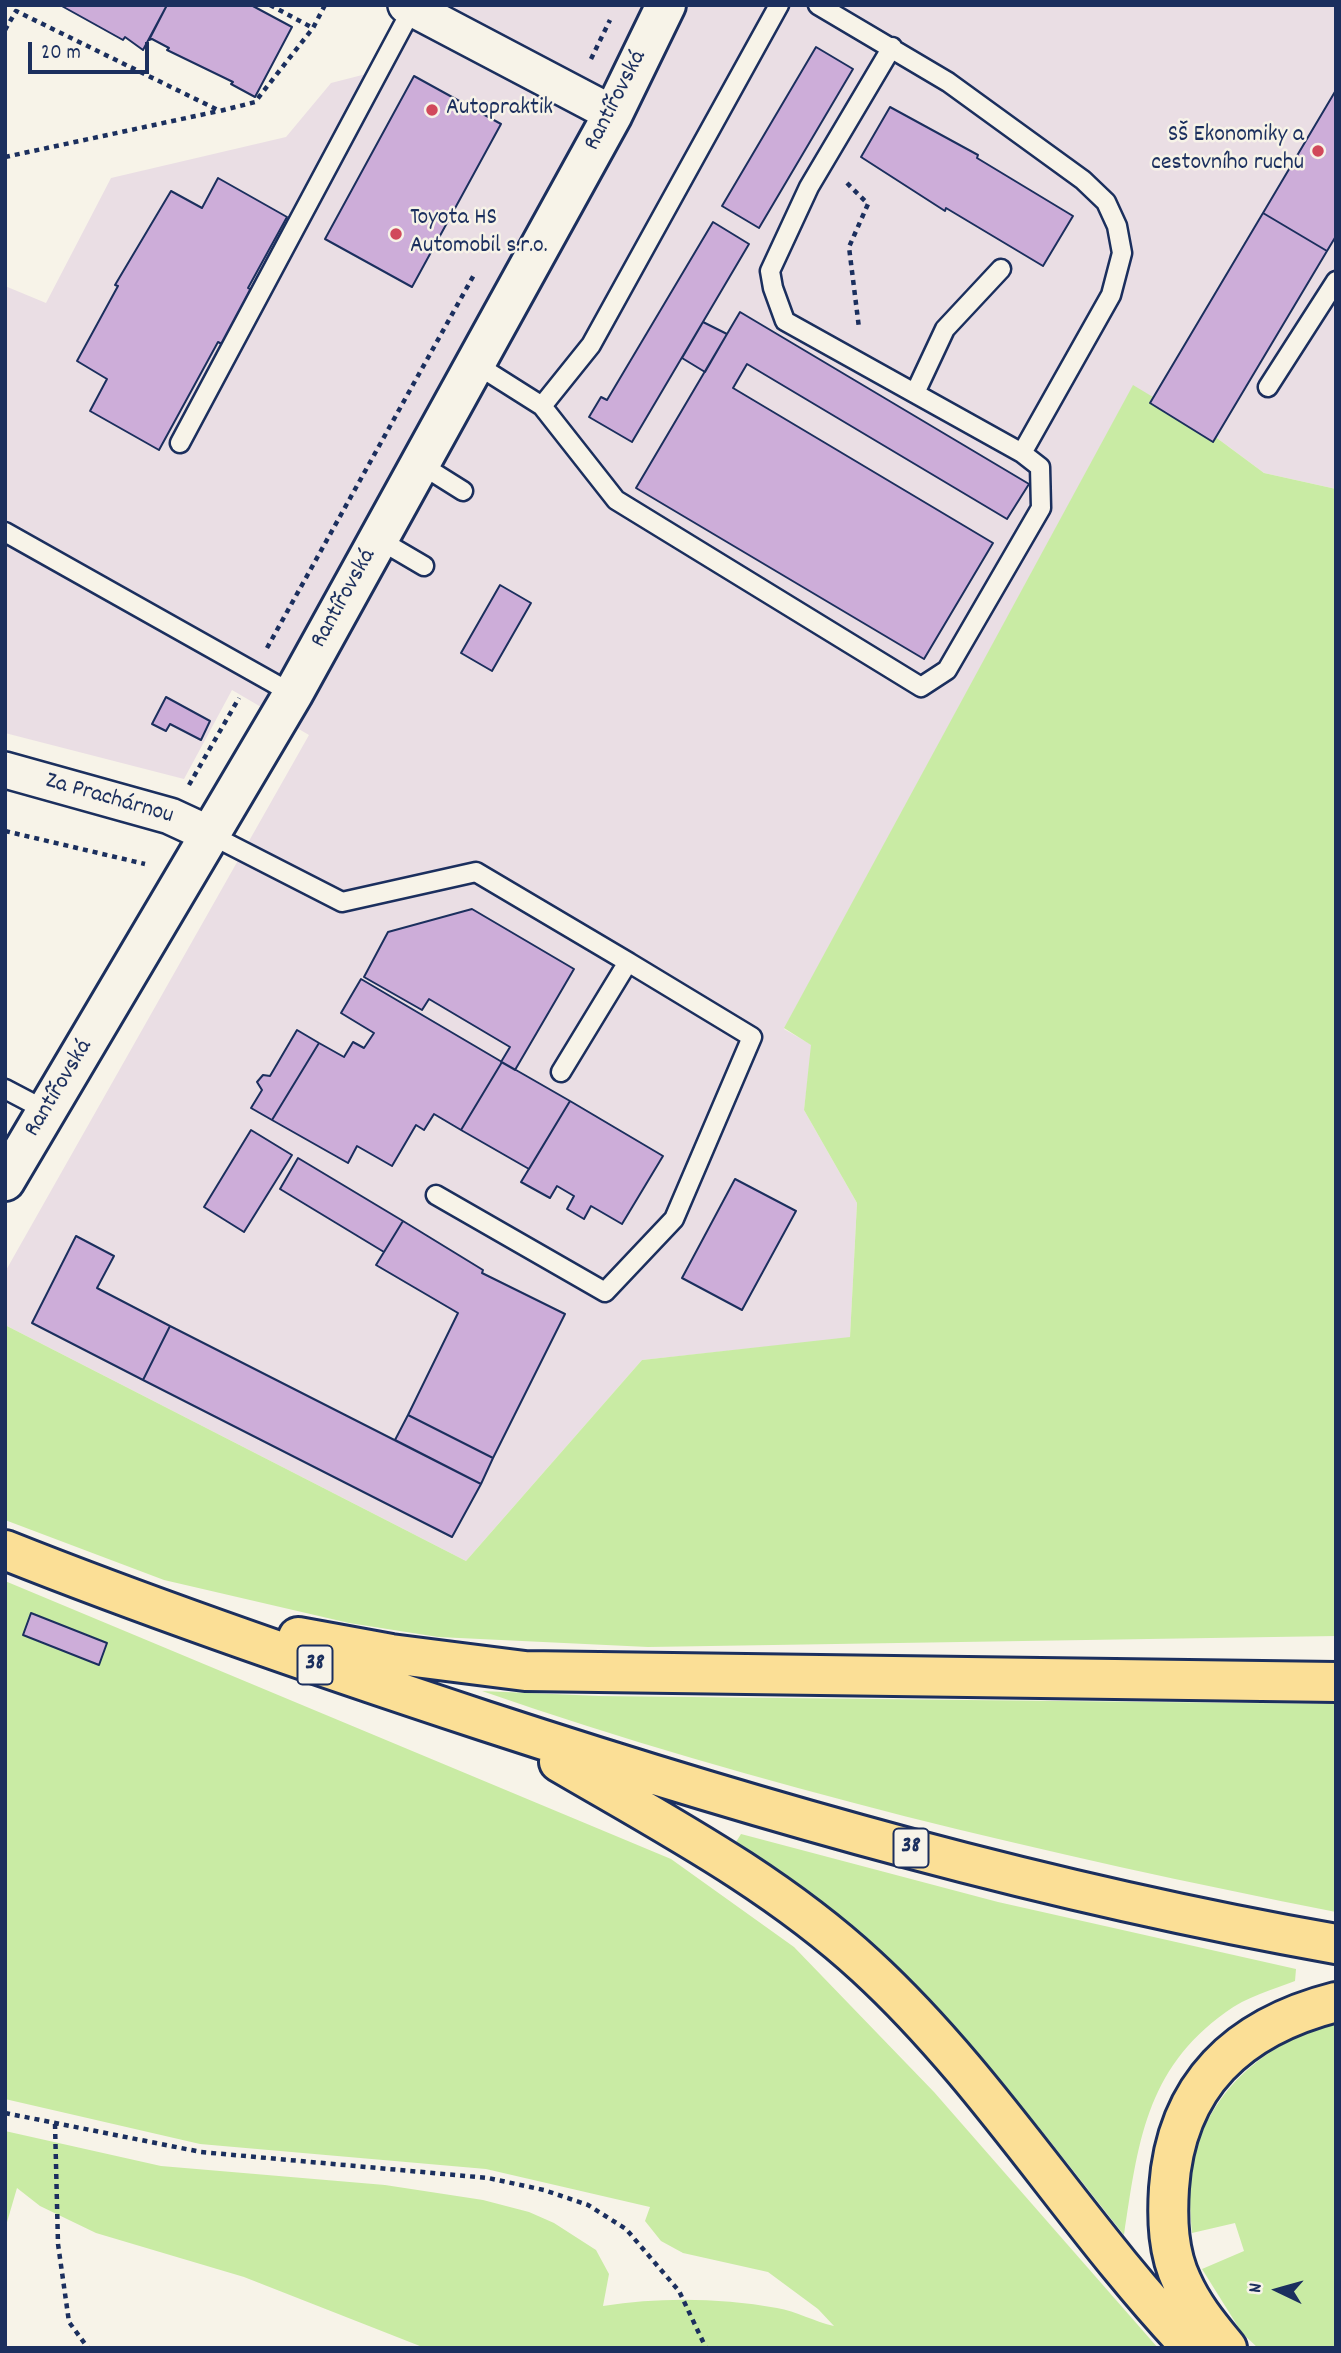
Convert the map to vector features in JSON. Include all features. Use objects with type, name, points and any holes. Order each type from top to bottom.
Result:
[{"type":"main road","name":"38","points":[[5,1550],[138,1602],[641,1772],[867,1836],[1044,1882],[1336,1944]]},
{"type":"main road","points":[[138,1602],[326,1644],[526,1671],[1336,1682]]},
{"type":"main road","points":[[494,1723],[780,1895],[867,1967],[953,2054],[1138,2290],[1192,2348]]},
{"type":"main road","points":[[1227,2348],[1192,2301],[1172,2255],[1168,2199],[1176,2139],[1202,2083],[1244,2041],[1287,2018],[1336,2002]]},
{"type":"street","name":"Rantířovská","points":[[5,1181],[293,694],[613,114],[666,5]]},
{"type":"street","points":[[425,11],[613,114]]},
{"type":"street","name":"Za Prachárnou","points":[[5,770],[170,816],[211,835]]},
{"type":"lane","points":[[542,406],[591,345],[779,5]]},
{"type":"lane","points":[[818,5],[948,82],[1083,180],[1106,202],[1116,226],[1122,253],[1111,295],[1022,453]]},
{"type":"lane","points":[[180,443],[425,11]]},
{"type":"lane","points":[[474,363],[542,406],[616,500],[921,687],[947,670],[1041,508],[1040,467],[1022,453],[785,321],[770,271],[809,187],[892,47]]},
{"type":"lane","points":[[915,393],[945,329],[1001,269]]},
{"type":"lane","points":[[1268,387],[1336,281]]},
{"type":"lane","points":[[420,464],[463,491]]},
{"type":"lane","points":[[5,532],[293,694]]},
{"type":"lane","points":[[378,539],[424,566]]},
{"type":"lane","points":[[211,835],[342,902],[476,872],[752,1037],[674,1219],[605,1292],[436,1195]]},
{"type":"lane","points":[[561,1072],[628,962]]},
{"type":"lane","points":[[5,1088],[47,1111]]},
{"type":"path","points":[[270,5],[313,28]]},
{"type":"path","points":[[5,157],[255,102],[313,28],[325,5]]},
{"type":"path","points":[[5,30],[16,11],[220,111]]},
{"type":"path","points":[[575,93],[612,17]]},
{"type":"path","points":[[825,161],[868,204],[849,247],[863,364]]},
{"type":"path","points":[[5,831],[145,864],[482,262]]},
{"type":"path","points":[[5,2113],[201,2152],[488,2178],[544,2190],[588,2205],[626,2230],[680,2291],[706,2348]]},
{"type":"path","points":[[55,2124],[58,2244],[69,2322],[88,2348]]},
{"type":"shaded area","points":[[410,5],[1336,5],[1336,489],[1264,473],[1198,424],[1133,386],[784,1029],[812,1045],[804,1110],[857,1203],[850,1338],[642,1360],[466,1561],[5,1325],[5,1272],[309,735],[232,690],[184,779],[5,733],[5,286],[46,303],[111,178],[286,137],[331,83],[374,72]]},
{"type":"green space","points":[[1133,385],[1198,424],[1264,473],[1336,489],[1336,1636],[648,1647],[438,1637],[349,1623],[164,1580],[5,1520],[5,1325],[466,1561],[642,1360],[850,1337],[857,1203],[804,1110],[811,1045],[784,1028]]},
{"type":"green space","points":[[5,1581],[671,1859],[794,1947],[934,2092],[1158,2348],[425,2348],[244,2277],[96,2233],[40,2206],[17,2188],[5,2229],[5,2131],[161,2166],[385,2185],[483,2200],[529,2212],[554,2223],[596,2250],[609,2274],[603,2306],[668,2300],[734,2302],[784,2309],[834,2326],[818,2309],[768,2272],[683,2253],[661,2241],[645,2221],[650,2207],[486,2169],[200,2144],[5,2099]]},
{"type":"green space","points":[[482,1691],[599,1696],[1336,1704],[1336,1912],[1120,1867],[905,1816],[692,1758]]},
{"type":"green space","points":[[741,1834],[998,1902],[1296,1969],[1295,1981],[1259,1994],[1226,2012],[1199,2035],[1178,2059],[1162,2084],[1141,2140],[1124,2235],[1038,2126],[948,2021],[900,1971],[849,1924],[794,1881],[736,1842]]},
{"type":"green space","points":[[1336,2024],[1336,2348],[1258,2348],[1242,2333],[1202,2269],[1244,2251],[1235,2223],[1192,2233],[1192,2168],[1210,2117],[1224,2095],[1242,2075],[1263,2057],[1286,2043]]},
{"type":"building","points":[[60,5],[167,5],[143,50],[125,37],[123,40]]},
{"type":"building","points":[[167,5],[251,5],[292,27],[255,97],[231,84],[233,82],[167,50],[169,48],[152,39],[149,40]]},
{"type":"building","points":[[816,47],[853,69],[759,228],[722,206]]},
{"type":"building","points":[[414,76],[501,124],[412,287],[325,239]]},
{"type":"building","name":"SŠ Ekonomiky a cestovního ruchu","points":[[1336,90],[1336,236],[1327,251],[1263,213]]},
{"type":"building","points":[[890,107],[978,155],[977,158],[1073,216],[1043,266],[946,208],[945,211],[861,157]]},
{"type":"building","points":[[218,178],[287,217],[248,288],[255,292],[226,346],[218,342],[159,450],[90,411],[107,379],[77,361],[118,286],[115,285],[171,191],[202,208]]},
{"type":"building","points":[[1263,213],[1327,251],[1213,442],[1150,403]]},
{"type":"building","points":[[713,222],[749,244],[632,442],[589,417],[601,397],[607,400]]},
{"type":"building","points":[[740,312],[1029,484],[1007,519],[747,364],[733,388],[993,543],[924,659],[636,488]]},
{"type":"building","points":[[703,322],[727,334],[705,372],[682,358]]},
{"type":"building","points":[[500,585],[531,603],[492,671],[461,653]]},
{"type":"building","points":[[166,697],[210,721],[201,740],[170,724],[166,731],[152,724]]},
{"type":"building","points":[[472,909],[574,969],[515,1070],[501,1062],[510,1047],[429,999],[422,1010],[364,977],[388,932]]},
{"type":"building","points":[[361,979],[502,1062],[461,1130],[434,1114],[424,1130],[416,1125],[392,1166],[357,1146],[348,1163],[272,1120],[319,1043],[344,1057],[353,1042],[364,1048],[374,1033],[341,1013]]},
{"type":"building","points":[[297,1030],[319,1043],[272,1120],[251,1108],[262,1090],[257,1082],[263,1075],[270,1076]]},
{"type":"building","points":[[502,1062],[570,1101],[529,1169],[461,1130]]},
{"type":"building","points":[[570,1101],[663,1156],[622,1224],[591,1206],[584,1219],[567,1209],[574,1196],[557,1186],[550,1198],[521,1182]]},
{"type":"building","points":[[251,1130],[292,1155],[244,1232],[204,1207]]},
{"type":"building","points":[[298,1158],[403,1221],[384,1252],[280,1189]]},
{"type":"building","points":[[735,1179],[796,1211],[742,1310],[682,1278]]},
{"type":"building","points":[[403,1221],[483,1270],[482,1273],[565,1314],[493,1458],[408,1415],[458,1313],[376,1265]]},
{"type":"building","points":[[76,1236],[114,1256],[97,1288],[170,1326],[143,1380],[32,1323]]},
{"type":"building","points":[[170,1326],[481,1484],[452,1537],[143,1380]]},
{"type":"building","points":[[408,1415],[493,1458],[481,1484],[395,1440]]},
{"type":"building","points":[[31,1613],[107,1643],[99,1665],[23,1635]]},
{"type":"place","name":"Autopraktik","points":[[432,110]]},
{"type":"place","name":"SŠ Ekonomiky a cestovního ruchu","points":[[1318,151]]},
{"type":"place","name":"Toyota HS Automobil s.r.o.","points":[[396,234]]}]
